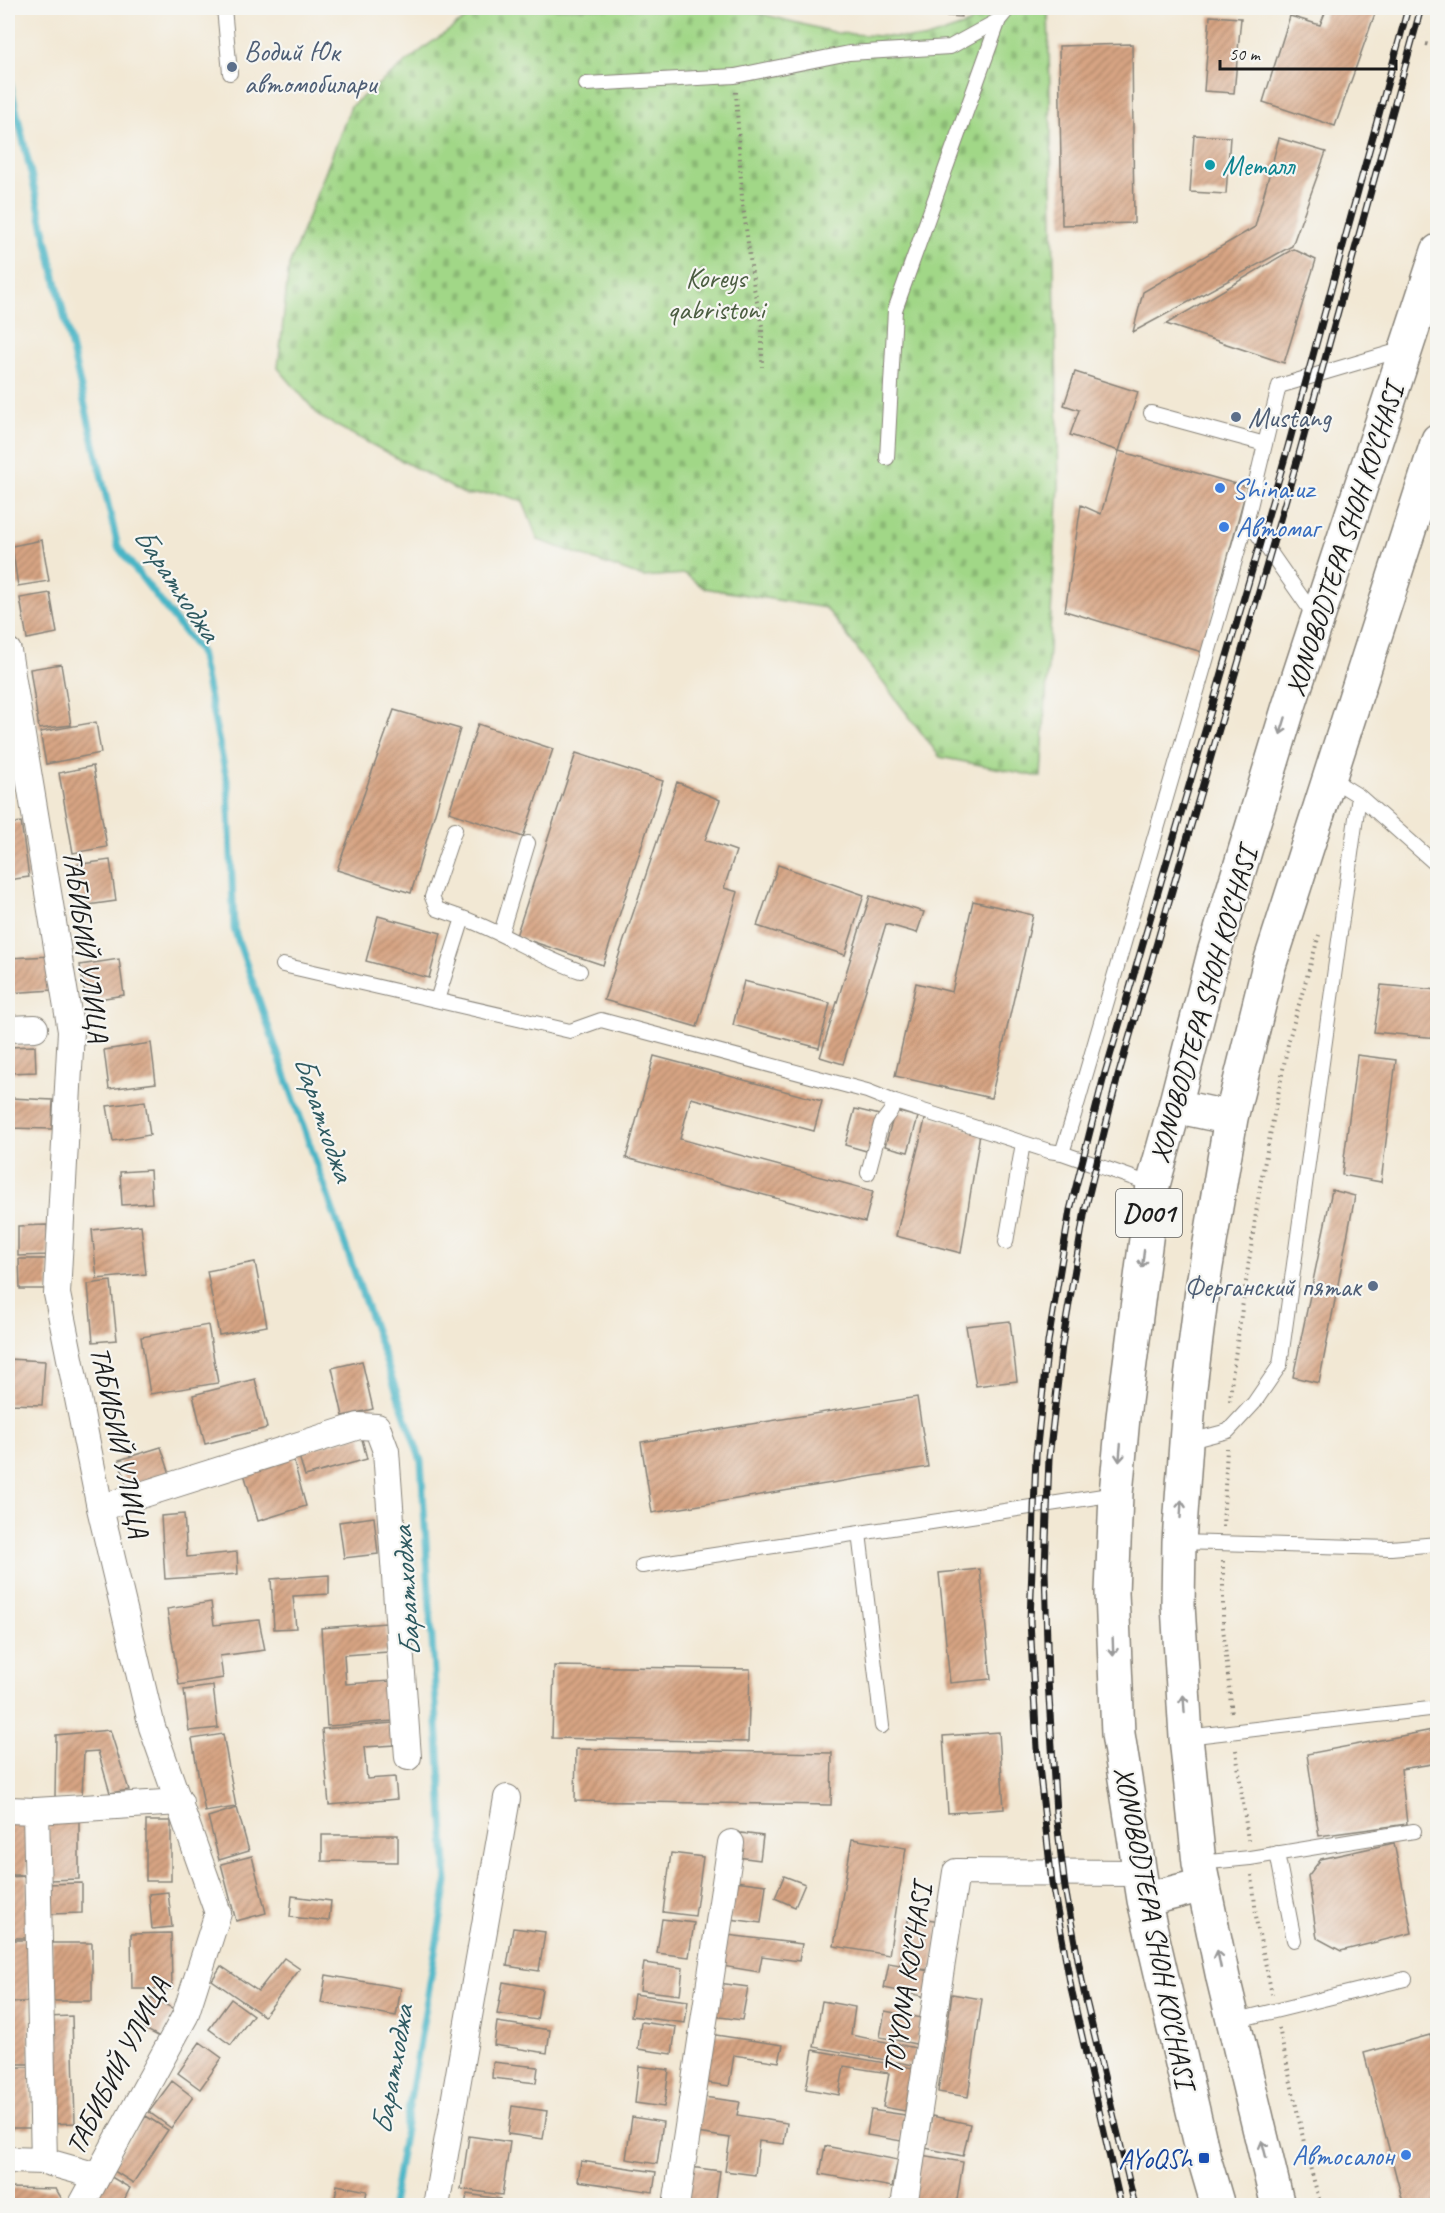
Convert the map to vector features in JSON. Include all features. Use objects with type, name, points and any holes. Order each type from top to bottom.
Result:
[{"type":"highway","name":"XONOBODTEPA SHOH KO'CHASI","points":[[1218,2205],[1195,2123],[1141,1887],[1124,1779],[1114,1688],[1112,1593],[1116,1494],[1123,1417],[1153,1185],[1214,953],[1289,706],[1437,251]]},
{"type":"highway","name":"XONOBODTEPA SHOH KO'CHASI","points":[[1278,2205],[1233,2021],[1201,1874],[1186,1737],[1178,1605],[1179,1542],[1186,1442],[1202,1290],[1231,1118],[1268,969],[1434,460]]},
{"type":"highway","points":[[1175,1106],[1231,1118]]},
{"type":"highway","points":[[1141,1887],[1201,1874]]},
{"type":"street","name":"ТАБИБИЙ УЛИЦА","points":[[8,651],[71,1031],[57,1294],[100,1508],[152,1727],[218,1913],[185,2016],[81,2205]]},
{"type":"street","points":[[8,1029],[35,1028]]},
{"type":"street","points":[[100,1508],[359,1426],[376,1427],[386,1451],[408,1757]]},
{"type":"street","points":[[436,2205],[507,1798]]},
{"type":"street","points":[[8,1810],[180,1803]]},
{"type":"street","points":[[36,1810],[44,2161]]},
{"type":"street","points":[[676,2205],[731,1843]]},
{"type":"street","name":"TO'YONA KO'CHASI","points":[[904,2205],[956,1872],[1141,1887]]},
{"type":"street","points":[[8,2160],[44,2161],[97,2176]]},
{"type":"lane","points":[[224,8],[230,73]]},
{"type":"lane","points":[[887,458],[895,310],[999,20],[1009,8]]},
{"type":"lane","points":[[585,84],[735,76],[849,53],[950,47],[999,20]]},
{"type":"lane","points":[[1062,1153],[1247,519],[1279,386],[1406,349]]},
{"type":"lane","points":[[1151,413],[1265,444]]},
{"type":"lane","points":[[1247,519],[1318,621]]},
{"type":"lane","points":[[1329,777],[1359,796],[1437,866]]},
{"type":"lane","points":[[1186,1442],[1228,1431],[1254,1403],[1280,1365],[1359,796]]},
{"type":"lane","points":[[455,830],[432,897],[437,909],[501,933],[550,961],[580,971]]},
{"type":"lane","points":[[501,933],[528,843]]},
{"type":"lane","points":[[437,1000],[463,918]]},
{"type":"lane","points":[[283,964],[570,1031],[601,1020],[867,1091],[1023,1143],[1062,1153],[1153,1185]]},
{"type":"lane","points":[[868,1173],[881,1124],[895,1102]]},
{"type":"lane","points":[[1005,1242],[1023,1143]]},
{"type":"lane","points":[[642,1566],[1116,1494]]},
{"type":"lane","points":[[859,1533],[882,1726]]},
{"type":"lane","points":[[1179,1542],[1390,1548],[1437,1544]]},
{"type":"lane","points":[[1186,1737],[1437,1708]]},
{"type":"lane","points":[[1201,1874],[1251,1858],[1414,1831]]},
{"type":"lane","points":[[1277,1853],[1294,1940]]},
{"type":"lane","points":[[1233,2021],[1405,1979]]},
{"type":"path","points":[[1426,44],[1437,47]]},
{"type":"path","points":[[735,76],[742,198],[754,288],[762,326],[762,367]]},
{"type":"path","points":[[1321,928],[1289,1039],[1260,1186],[1232,1377],[1223,1543],[1223,1627],[1257,1925],[1307,2156],[1321,2205]]},
{"type":"green space","name":"Koreys qabristoni","points":[[481,8],[738,8],[837,33],[924,39],[969,24],[986,8],[1048,8],[1059,485],[1041,777],[940,757],[826,608],[704,588],[685,574],[643,577],[538,540],[523,501],[497,493],[466,495],[320,417],[278,368],[289,266],[351,106],[428,45]]},
{"type":"building","points":[[937,8],[962,8],[961,17],[936,15]]},
{"type":"building","points":[[1327,8],[1377,8],[1335,126],[1263,102],[1290,16],[1320,25]]},
{"type":"building","points":[[1210,16],[1241,18],[1234,93],[1204,91]]},
{"type":"building","points":[[1132,44],[1134,223],[1062,225],[1059,46]]},
{"type":"building","name":"Металл","points":[[1194,135],[1230,137],[1226,194],[1190,192]]},
{"type":"building","points":[[1279,138],[1326,152],[1292,246],[1133,332],[1143,292],[1255,227]]},
{"type":"building","points":[[1293,249],[1316,260],[1284,363],[1166,324]]},
{"type":"building","points":[[1075,372],[1138,392],[1119,451],[1070,435],[1079,410],[1064,405]]},
{"type":"building","points":[[1119,451],[1247,487],[1202,652],[1065,611],[1081,505],[1101,514]]},
{"type":"building","points":[[42,540],[49,581],[18,586],[12,546]]},
{"type":"building","points":[[50,593],[57,633],[27,639],[20,598]]},
{"type":"building","points":[[61,664],[71,725],[39,729],[30,669]]},
{"type":"building","points":[[394,710],[460,729],[411,893],[337,870]]},
{"type":"building","points":[[96,722],[101,753],[46,764],[40,732]]},
{"type":"building","points":[[478,724],[553,749],[523,837],[449,812]]},
{"type":"building","points":[[576,753],[663,781],[603,965],[516,936]]},
{"type":"building","points":[[93,766],[107,847],[73,853],[59,773]]},
{"type":"building","points":[[677,782],[720,800],[705,840],[736,851],[724,888],[738,892],[697,1027],[604,1000]]},
{"type":"building","points":[[21,822],[29,877],[8,880],[8,824]]},
{"type":"building","points":[[110,860],[116,901],[81,906],[75,865]]},
{"type":"building","points":[[778,865],[864,895],[845,955],[757,926]]},
{"type":"building","points":[[870,896],[924,912],[917,933],[886,924],[843,1064],[820,1057]]},
{"type":"building","points":[[973,901],[1033,915],[991,1098],[895,1076],[916,983],[952,992]]},
{"type":"building","points":[[378,916],[441,933],[429,978],[366,961]]},
{"type":"building","points":[[52,956],[53,990],[8,993],[8,958]]},
{"type":"building","points":[[119,959],[124,995],[86,1001],[80,965]]},
{"type":"building","points":[[744,981],[830,1003],[819,1048],[733,1025]]},
{"type":"building","points":[[1381,985],[1438,990],[1438,1038],[1374,1032]]},
{"type":"building","points":[[151,1043],[156,1083],[109,1089],[104,1050]]},
{"type":"building","points":[[35,1046],[36,1072],[8,1073],[8,1047]]},
{"type":"building","points":[[1357,1055],[1396,1060],[1381,1182],[1342,1175]]},
{"type":"building","points":[[654,1056],[822,1101],[814,1131],[691,1098],[680,1139],[873,1191],[865,1222],[626,1158]]},
{"type":"building","points":[[10,1098],[53,1100],[52,1129],[8,1128]]},
{"type":"building","points":[[145,1101],[150,1135],[113,1141],[107,1106]]},
{"type":"building","points":[[855,1109],[880,1115],[870,1152],[845,1145]]},
{"type":"building","points":[[895,1111],[918,1117],[908,1152],[885,1146]]},
{"type":"building","points":[[926,1116],[980,1133],[961,1253],[896,1236]]},
{"type":"building","points":[[150,1170],[152,1203],[122,1205],[120,1172]]},
{"type":"building","points":[[1332,1190],[1355,1196],[1319,1383],[1293,1377]]},
{"type":"building","points":[[47,1225],[48,1255],[18,1256],[18,1226]]},
{"type":"building","points":[[141,1225],[146,1274],[97,1279],[92,1230]]},
{"type":"building","points":[[19,1259],[48,1259],[49,1289],[20,1289]]},
{"type":"building","points":[[255,1262],[267,1326],[219,1335],[207,1271]]},
{"type":"building","points":[[111,1281],[117,1340],[93,1342],[88,1284]]},
{"type":"building","points":[[1010,1321],[1017,1381],[976,1386],[966,1326]]},
{"type":"building","points":[[208,1325],[218,1383],[150,1394],[141,1337]]},
{"type":"building","points":[[8,1359],[45,1361],[42,1405],[8,1404]]},
{"type":"building","points":[[362,1361],[373,1409],[343,1416],[332,1368]]},
{"type":"building","points":[[255,1379],[267,1428],[205,1444],[193,1395]]},
{"type":"building","points":[[917,1397],[928,1467],[652,1513],[641,1442]]},
{"type":"building","points":[[361,1435],[367,1459],[305,1476],[298,1453]]},
{"type":"building","points":[[161,1447],[170,1474],[127,1487],[119,1460]]},
{"type":"building","points":[[292,1455],[306,1506],[258,1521],[243,1470]]},
{"type":"building","points":[[184,1514],[187,1557],[237,1552],[238,1574],[165,1579],[161,1516]]},
{"type":"building","points":[[374,1517],[378,1554],[344,1558],[339,1522]]},
{"type":"building","points":[[980,1569],[991,1679],[950,1683],[939,1573]]},
{"type":"building","points":[[329,1575],[329,1594],[293,1596],[296,1628],[274,1629],[271,1579]]},
{"type":"building","points":[[211,1602],[214,1625],[259,1620],[265,1650],[220,1656],[223,1678],[179,1685],[167,1609]]},
{"type":"building","points":[[386,1623],[388,1652],[344,1655],[346,1684],[391,1681],[393,1721],[327,1726],[321,1628]]},
{"type":"building","points":[[554,1666],[750,1669],[748,1742],[552,1738]]},
{"type":"building","points":[[213,1686],[218,1728],[189,1731],[184,1690]]},
{"type":"building","points":[[393,1723],[395,1745],[364,1747],[367,1779],[395,1777],[397,1799],[329,1805],[322,1729]]},
{"type":"building","points":[[1438,1729],[1438,1763],[1401,1769],[1407,1824],[1319,1836],[1307,1754]]},
{"type":"building","points":[[110,1730],[129,1790],[110,1793],[98,1751],[84,1752],[82,1796],[55,1797],[56,1735]]},
{"type":"building","points":[[999,1732],[1004,1809],[948,1813],[943,1736]]},
{"type":"building","points":[[223,1734],[236,1807],[205,1812],[192,1739]]},
{"type":"building","points":[[576,1749],[832,1753],[831,1805],[575,1801]]},
{"type":"building","points":[[237,1808],[249,1851],[219,1860],[208,1817]]},
{"type":"building","points":[[26,1813],[27,1875],[8,1875],[8,1814]]},
{"type":"building","points":[[48,1820],[79,1820],[79,1879],[48,1880]]},
{"type":"building","points":[[146,1821],[171,1821],[171,1881],[146,1881]]},
{"type":"building","points":[[741,1833],[763,1836],[760,1860],[738,1857]]},
{"type":"building","points":[[322,1835],[398,1835],[398,1862],[322,1861]]},
{"type":"building","points":[[852,1839],[906,1848],[889,1955],[834,1946]]},
{"type":"building","points":[[1394,1843],[1412,1933],[1341,1951],[1317,1938],[1308,1876],[1321,1859]]},
{"type":"building","points":[[671,1853],[703,1857],[695,1916],[663,1912]]},
{"type":"building","points":[[252,1856],[266,1913],[236,1921],[221,1864]]},
{"type":"building","points":[[27,1876],[28,1938],[8,1938],[8,1877]]},
{"type":"building","points":[[784,1876],[805,1884],[795,1907],[775,1898]]},
{"type":"building","points":[[735,1881],[766,1885],[761,1923],[730,1919]]},
{"type":"building","points":[[82,1883],[82,1913],[48,1914],[47,1884]]},
{"type":"building","points":[[168,1892],[172,1927],[152,1929],[149,1894]]},
{"type":"building","points":[[292,1896],[331,1901],[329,1921],[290,1917]]},
{"type":"building","points":[[909,1916],[940,1921],[932,1970],[919,1969],[932,1972],[927,1997],[884,1988],[889,1963],[900,1965]]},
{"type":"building","points":[[662,1919],[694,1923],[689,1957],[657,1953]]},
{"type":"building","points":[[513,1928],[545,1932],[539,1971],[507,1966]]},
{"type":"building","points":[[171,1933],[172,1989],[132,1989],[131,1934]]},
{"type":"building","points":[[727,1935],[802,1944],[799,1961],[762,1956],[759,1972],[722,1966]]},
{"type":"building","points":[[8,1940],[28,1940],[29,2002],[8,2002]]},
{"type":"building","points":[[52,1943],[92,1943],[92,2001],[52,2001]]},
{"type":"building","points":[[284,1958],[300,1969],[264,2016],[212,1980],[221,1966],[258,1991]]},
{"type":"building","points":[[644,1963],[683,1968],[680,1995],[640,1990]]},
{"type":"building","points":[[326,1975],[401,1988],[396,2016],[321,2003]]},
{"type":"building","points":[[503,1982],[542,1989],[537,2020],[497,2014]]},
{"type":"building","points":[[718,1983],[748,1987],[742,2020],[713,2016]]},
{"type":"building","points":[[634,1994],[688,2001],[685,2023],[631,2016]]},
{"type":"building","points":[[952,1994],[982,1999],[968,2097],[938,2092]]},
{"type":"building","points":[[151,1997],[174,2009],[160,2037],[137,2025]]},
{"type":"building","points":[[231,1999],[253,2015],[231,2045],[209,2029]]},
{"type":"building","points":[[822,2001],[855,2007],[851,2035],[916,2048],[913,2065],[814,2047]]},
{"type":"building","points":[[29,2002],[30,2064],[8,2064],[8,2003]]},
{"type":"building","points":[[885,2011],[921,2018],[916,2044],[880,2037]]},
{"type":"building","points":[[72,2016],[75,2123],[49,2124],[46,2017]]},
{"type":"building","points":[[497,2022],[550,2030],[547,2053],[494,2045]]},
{"type":"building","points":[[641,2022],[676,2027],[672,2054],[638,2049]]},
{"type":"building","points":[[709,2034],[783,2045],[779,2062],[734,2055],[729,2086],[702,2082]]},
{"type":"building","points":[[1430,2035],[1438,2065],[1438,2206],[1404,2206],[1364,2053]]},
{"type":"building","points":[[200,2042],[222,2058],[200,2089],[178,2073]]},
{"type":"building","points":[[813,2050],[913,2068],[905,2111],[883,2107],[889,2073],[844,2066],[839,2095],[806,2089]]},
{"type":"building","points":[[493,2062],[538,2067],[536,2083],[492,2078]]},
{"type":"building","points":[[639,2066],[669,2070],[664,2107],[635,2103]]},
{"type":"building","points":[[8,2067],[30,2067],[31,2128],[8,2128]]},
{"type":"building","points":[[172,2081],[193,2097],[171,2128],[149,2112]]},
{"type":"building","points":[[703,2097],[740,2102],[737,2115],[787,2123],[784,2144],[759,2141],[755,2175],[725,2171],[730,2138],[697,2133]]},
{"type":"building","points":[[512,2106],[547,2111],[543,2139],[508,2134]]},
{"type":"building","points":[[871,2110],[905,2115],[901,2141],[867,2135]]},
{"type":"building","points":[[146,2116],[168,2130],[133,2183],[111,2169]]},
{"type":"building","points":[[932,2116],[970,2124],[963,2156],[925,2148]]},
{"type":"building","points":[[632,2117],[663,2122],[657,2164],[626,2159]]},
{"type":"building","points":[[469,2136],[510,2142],[502,2195],[461,2189]]},
{"type":"building","points":[[825,2146],[898,2160],[892,2187],[820,2174]]},
{"type":"building","points":[[921,2155],[963,2162],[956,2206],[913,2206]]},
{"type":"building","points":[[581,2161],[656,2172],[653,2192],[578,2181]]},
{"type":"building","points":[[690,2167],[720,2171],[715,2206],[685,2206]]},
{"type":"building","points":[[108,2175],[130,2188],[121,2206],[91,2206]]},
{"type":"building","points":[[337,2185],[367,2191],[364,2206],[334,2206]]},
{"type":"building","points":[[8,2188],[56,2189],[66,2206],[8,2206]]},
{"type":"building","points":[[467,2194],[500,2199],[499,2206],[465,2206]]},
{"type":"waterway","name":"Баратходжа","points":[[8,75],[118,547],[200,652],[228,785],[234,929],[421,1461],[447,1882],[392,2206]]},
{"type":"railway","points":[[1121,2206],[1072,1993],[1052,1883],[1037,1748],[1030,1621],[1036,1455],[1048,1342],[1070,1210],[1103,1080],[1286,454],[1408,8]]},
{"type":"railway","points":[[1135,2206],[1084,1992],[1065,1888],[1056,1813],[1048,1680],[1045,1570],[1049,1458],[1062,1345],[1085,1210],[1117,1080],[1299,454],[1421,8]]},
{"type":"place","name":"Водий Юк автомобилари","points":[[232,67]]},
{"type":"place","name":"Металл","points":[[1210,165]]},
{"type":"place","name":"Mustang","points":[[1236,417]]},
{"type":"place","name":"Shina.uz","points":[[1220,488]]},
{"type":"place","name":"Автомаг","points":[[1224,527]]},
{"type":"place","name":"Ферганский пятак","points":[[1373,1286]]},
{"type":"place","name":"Автосалон","points":[[1406,2155]]},
{"type":"place","name":"AYoQSh","points":[[1204,2158]]}]
